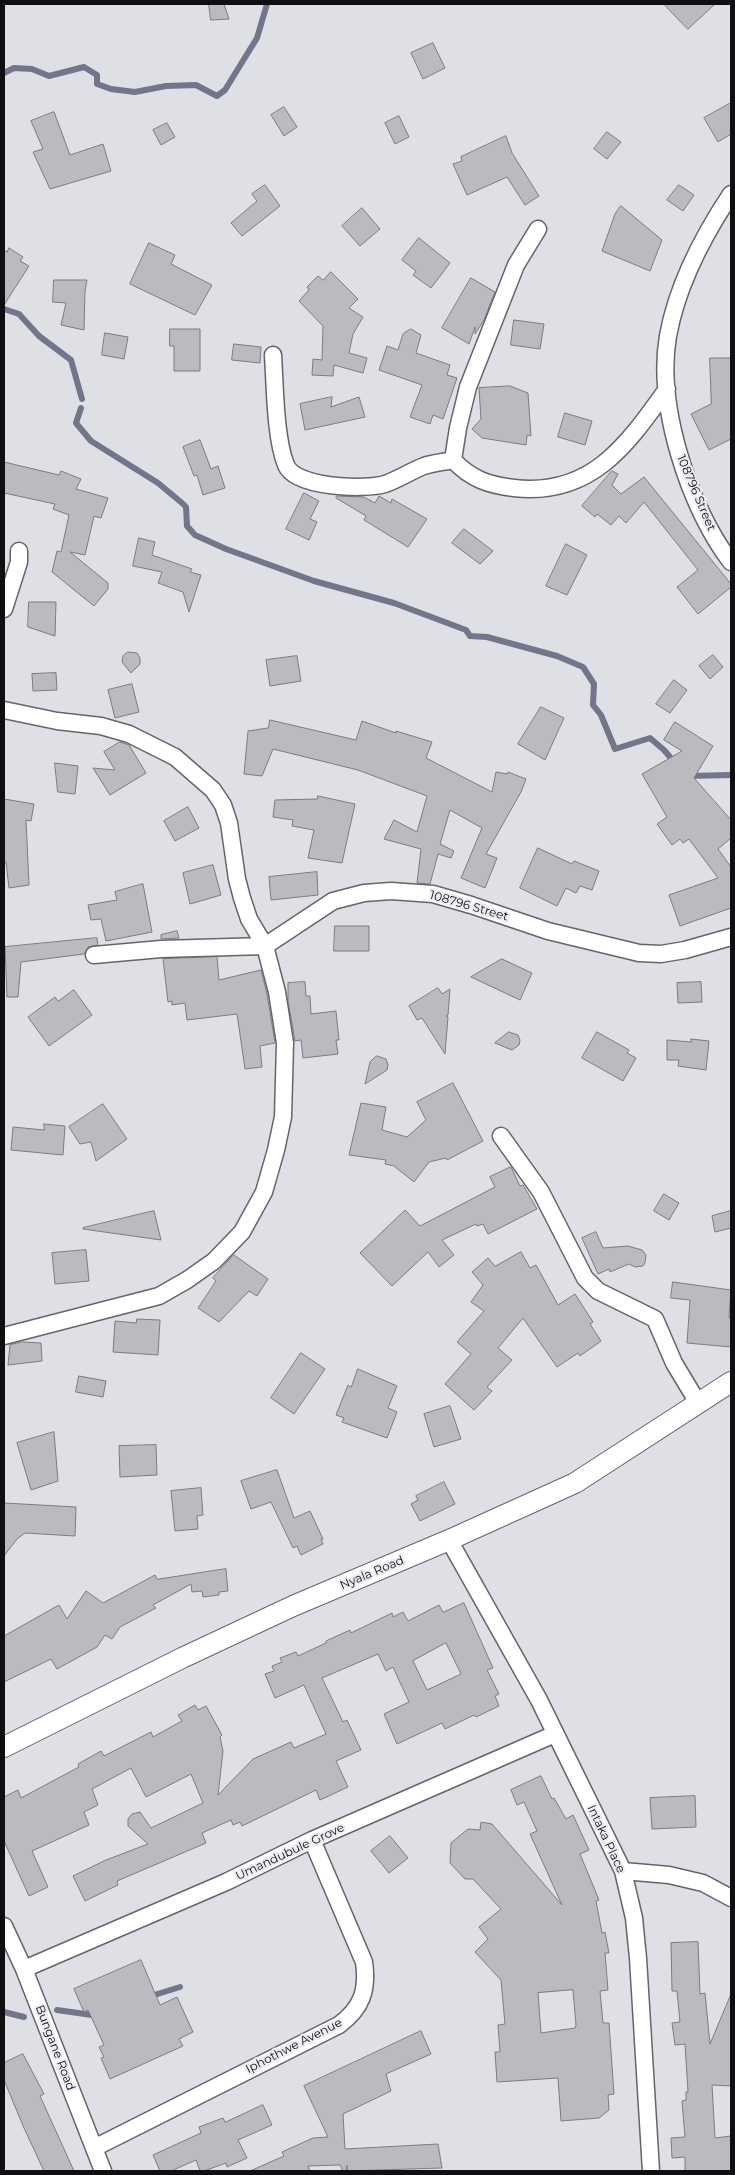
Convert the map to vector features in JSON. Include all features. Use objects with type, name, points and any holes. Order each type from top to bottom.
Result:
[{"type":"street","name":"108796 Street","points":[[731,194],[701,246],[682,288],[668,336],[667,389],[675,439],[685,473],[720,549],[731,562]]},
{"type":"street","points":[[538,229],[516,265],[468,388],[458,428],[454,460],[464,471],[496,486],[544,489],[570,484],[596,470],[614,456],[642,426],[667,389]]},
{"type":"street","points":[[273,355],[280,447],[286,467],[301,480],[314,484],[376,486],[401,478],[428,465],[454,460]]},
{"type":"street","points":[[4,609],[19,562],[19,551]]},
{"type":"street","points":[[4,710],[57,722],[101,726],[129,734],[175,756],[213,790],[223,805],[229,823],[237,879],[242,898],[249,919],[265,946],[277,992],[285,1043],[283,1117],[276,1150],[264,1192],[242,1232],[214,1261],[187,1280],[159,1296],[4,1336]]},
{"type":"street","name":"108796 Street","points":[[265,946],[333,902],[364,893],[391,891],[433,894],[548,931],[639,953],[661,954],[685,950],[731,937]]},
{"type":"street","points":[[94,955],[161,949],[265,946]]},
{"type":"street","points":[[501,1136],[540,1192],[585,1278],[598,1291],[655,1319],[674,1363],[698,1403]]},
{"type":"street","name":"Nyala Road","points":[[4,1746],[276,1614],[575,1484],[731,1382]]},
{"type":"street","name":"Intaka Place","points":[[449,1540],[539,1700],[623,1871],[635,1928],[642,2006],[651,2171]]},
{"type":"street","name":"Umandubule Grove","points":[[24,1969],[226,1882],[312,1840],[555,1734]]},
{"type":"street","name":"Iphothwe Avenue","points":[[94,2148],[330,2029],[352,2016],[360,2003],[364,1990],[366,1977],[364,1962],[312,1840]]},
{"type":"street","points":[[623,1871],[670,1875],[703,1883],[731,1898]]},
{"type":"street","name":"Bungane Road","points":[[4,1926],[24,1969],[104,2171]]},
{"type":"building","points":[[209,4],[224,4],[229,19],[211,20]]},
{"type":"building","points":[[664,4],[715,4],[688,29]]},
{"type":"building","points":[[433,43],[445,68],[423,79],[411,53]]},
{"type":"building","points":[[731,103],[731,134],[718,142],[704,118]]},
{"type":"building","points":[[284,107],[297,127],[284,136],[271,115]]},
{"type":"building","points":[[54,112],[70,155],[103,144],[111,171],[50,189],[33,152],[43,149],[31,121]]},
{"type":"building","points":[[399,116],[409,137],[395,144],[385,123]]},
{"type":"building","points":[[167,123],[175,137],[161,145],[153,130]]},
{"type":"building","points":[[607,132],[621,142],[607,159],[594,149]]},
{"type":"building","points":[[506,136],[512,153],[539,196],[525,205],[507,177],[467,195],[453,164],[462,161],[461,157]]},
{"type":"building","points":[[265,185],[280,206],[242,236],[231,223],[257,201],[252,194]]},
{"type":"building","points":[[679,185],[694,195],[683,211],[667,200]]},
{"type":"building","points":[[621,206],[662,240],[650,271],[602,251],[615,214]]},
{"type":"building","points":[[362,208],[380,229],[360,246],[342,226]]},
{"type":"building","points":[[419,238],[450,263],[431,288],[413,275],[416,271],[402,260]]},
{"type":"building","points":[[149,243],[175,255],[171,264],[212,285],[195,315],[130,284]]},
{"type":"building","points":[[9,248],[23,257],[20,261],[29,266],[4,305],[4,250],[7,252]]},
{"type":"building","points":[[331,272],[358,299],[349,308],[363,317],[353,334],[349,353],[367,358],[363,373],[334,365],[333,376],[312,375],[313,359],[322,360],[323,326],[299,301],[309,290],[307,287],[318,276],[323,280]]},
{"type":"building","points":[[471,278],[495,292],[484,320],[475,334],[475,327],[469,344],[442,328]]},
{"type":"building","points":[[54,280],[87,280],[84,330],[61,325],[66,303],[53,302]]},
{"type":"building","points":[[514,320],[544,324],[540,349],[511,345]]},
{"type":"building","points":[[170,329],[200,329],[200,371],[174,371],[174,346],[170,346]]},
{"type":"building","points":[[411,329],[421,335],[416,353],[450,365],[447,375],[457,378],[443,419],[433,415],[430,424],[410,417],[422,385],[379,370],[387,346],[398,350],[403,334]]},
{"type":"building","points":[[105,333],[128,337],[124,359],[102,355]]},
{"type":"building","points":[[234,344],[261,347],[260,363],[232,360]]},
{"type":"building","points":[[710,358],[731,358],[731,439],[709,450],[691,414],[711,404]]},
{"type":"building","points":[[510,386],[528,393],[531,436],[527,435],[526,445],[482,438],[472,429],[481,419],[479,388]]},
{"type":"building","points":[[332,397],[331,407],[359,397],[365,417],[305,430],[300,404]]},
{"type":"building","points":[[565,413],[592,421],[585,445],[558,437]]},
{"type":"building","points":[[200,440],[211,469],[218,466],[225,488],[203,495],[197,475],[194,476],[183,447]]},
{"type":"building","points":[[4,462],[59,475],[61,471],[81,479],[76,489],[108,498],[101,518],[94,516],[85,555],[70,552],[108,583],[108,589],[94,606],[52,572],[57,551],[61,552],[69,515],[53,509],[55,504],[4,493]]},
{"type":"building","points":[[612,471],[618,474],[612,485],[621,494],[644,477],[731,584],[731,587],[698,614],[677,587],[698,570],[644,502],[626,523],[619,516],[611,525],[597,514],[595,517],[582,506]]},
{"type":"building","points":[[304,493],[319,501],[310,519],[317,522],[309,540],[286,529]]},
{"type":"building","points":[[337,496],[364,497],[375,503],[379,496],[391,503],[392,499],[427,519],[408,547],[364,520],[366,516],[336,498]]},
{"type":"building","points":[[464,529],[493,551],[480,564],[452,543]]},
{"type":"building","points":[[139,538],[155,542],[152,555],[192,569],[190,572],[201,575],[189,612],[183,592],[158,583],[162,572],[133,566]]},
{"type":"building","points":[[566,544],[587,555],[567,595],[546,586]]},
{"type":"building","points":[[29,602],[56,602],[55,636],[28,627]]},
{"type":"building","points":[[128,652],[137,653],[140,658],[140,664],[131,673],[122,662],[123,656]]},
{"type":"building","points":[[713,655],[723,667],[710,679],[699,666]]},
{"type":"building","points":[[297,656],[301,681],[270,686],[266,660]]},
{"type":"building","points":[[56,673],[57,690],[33,691],[32,674]]},
{"type":"building","points":[[674,680],[687,690],[670,713],[656,704]]},
{"type":"building","points":[[132,684],[139,712],[115,718],[108,690]]},
{"type":"building","points":[[541,707],[564,718],[545,760],[518,744]]},
{"type":"building","points":[[270,720],[356,740],[362,721],[396,733],[396,731],[432,742],[426,758],[492,792],[496,772],[507,774],[508,772],[526,779],[521,792],[486,854],[497,858],[485,888],[461,878],[482,828],[450,810],[440,844],[454,851],[451,858],[438,854],[430,884],[417,883],[421,849],[384,839],[394,820],[417,832],[427,796],[358,770],[273,749],[262,776],[244,774],[248,731],[268,728]]},
{"type":"building","points":[[675,722],[713,746],[694,778],[731,820],[731,838],[718,849],[731,867],[731,908],[680,926],[669,895],[718,878],[689,839],[683,843],[680,839],[672,845],[657,824],[667,817],[642,774],[682,751],[664,740]]},
{"type":"building","points":[[120,742],[129,745],[146,773],[110,795],[93,768],[115,770],[104,752]]},
{"type":"building","points":[[55,763],[78,766],[75,794],[58,792]]},
{"type":"building","points":[[318,796],[355,804],[342,863],[308,858],[314,830],[292,826],[293,820],[273,817],[275,800],[317,799]]},
{"type":"building","points":[[4,799],[34,804],[31,821],[26,820],[29,885],[9,888],[6,862],[4,862]]},
{"type":"building","points":[[188,807],[199,828],[175,841],[164,821]]},
{"type":"building","points":[[538,848],[572,864],[574,861],[599,871],[592,890],[580,886],[576,893],[566,888],[557,906],[520,888]]},
{"type":"building","points":[[213,865],[221,895],[190,904],[183,873]]},
{"type":"building","points":[[317,872],[318,895],[271,900],[269,877]]},
{"type":"building","points":[[143,884],[152,932],[106,941],[101,919],[91,920],[88,905],[117,900],[115,892]]},
{"type":"building","points":[[335,926],[369,926],[369,951],[334,951]]},
{"type":"building","points":[[177,931],[179,938],[161,939],[161,935]]},
{"type":"building","points":[[97,938],[98,945],[88,947],[84,954],[21,962],[18,997],[7,997],[5,947]]},
{"type":"building","points":[[217,957],[219,980],[261,970],[275,1043],[260,1046],[262,1067],[245,1069],[237,1014],[187,1020],[185,1003],[172,1005],[172,1001],[168,1002],[163,959]]},
{"type":"building","points":[[502,959],[532,973],[520,1000],[471,977]]},
{"type":"building","points":[[305,982],[306,996],[310,996],[311,1014],[336,1011],[339,1040],[336,1040],[338,1054],[303,1058],[301,1040],[295,1041],[288,1001],[288,983]]},
{"type":"building","points":[[701,982],[702,1002],[678,1003],[677,983]]},
{"type":"building","points":[[438,988],[442,994],[450,989],[448,1015],[446,1016],[448,1017],[445,1054],[422,1018],[417,1020],[409,1006]]},
{"type":"building","points":[[74,990],[92,1015],[49,1046],[28,1017],[55,997],[58,1001]]},
{"type":"building","points":[[509,1032],[518,1035],[520,1040],[519,1045],[512,1050],[495,1043]]},
{"type":"building","points":[[597,1032],[629,1050],[627,1053],[636,1058],[623,1081],[582,1058]]},
{"type":"building","points":[[691,1039],[709,1041],[706,1070],[678,1066],[679,1060],[667,1060],[667,1040],[691,1042]]},
{"type":"building","points":[[377,1056],[386,1059],[387,1070],[365,1084],[370,1062]]},
{"type":"building","points":[[453,1083],[483,1141],[447,1160],[446,1158],[429,1162],[414,1182],[394,1166],[385,1164],[386,1160],[349,1155],[361,1103],[386,1107],[382,1130],[407,1137],[426,1120],[417,1102]]},
{"type":"building","points":[[103,1104],[127,1139],[96,1161],[91,1142],[80,1144],[69,1127]]},
{"type":"building","points":[[44,1124],[65,1126],[63,1155],[11,1150],[13,1127],[44,1130]]},
{"type":"building","points":[[511,1167],[520,1186],[523,1185],[537,1209],[488,1234],[483,1224],[477,1226],[476,1224],[442,1240],[454,1255],[439,1267],[428,1252],[392,1286],[360,1253],[405,1210],[420,1226],[495,1187],[490,1177]]},
{"type":"building","points":[[664,1194],[679,1203],[669,1220],[654,1211]]},
{"type":"building","points":[[154,1211],[161,1240],[83,1229],[83,1228]]},
{"type":"building","points":[[731,1211],[731,1228],[715,1232],[712,1216]]},
{"type":"building","points":[[596,1232],[603,1248],[628,1246],[642,1250],[646,1255],[643,1266],[635,1267],[629,1264],[610,1272],[609,1269],[598,1274],[582,1238]]},
{"type":"building","points":[[86,1250],[89,1281],[55,1284],[52,1253]]},
{"type":"building","points":[[521,1252],[530,1268],[536,1265],[558,1305],[575,1294],[593,1322],[590,1324],[601,1341],[580,1356],[578,1353],[557,1367],[523,1318],[498,1348],[512,1360],[487,1387],[492,1391],[474,1410],[445,1384],[471,1354],[457,1342],[484,1311],[471,1302],[483,1285],[472,1272],[488,1258],[495,1266]]},
{"type":"building","points":[[234,1255],[268,1279],[257,1296],[249,1291],[219,1322],[198,1308],[216,1281],[213,1278]]},
{"type":"building","points":[[673,1282],[731,1290],[729,1318],[731,1319],[731,1347],[687,1343],[690,1300],[671,1298]]},
{"type":"building","points":[[137,1319],[160,1320],[158,1355],[113,1352],[115,1321],[136,1323]]},
{"type":"building","points":[[22,1342],[41,1343],[42,1361],[8,1365],[10,1345]]},
{"type":"building","points":[[301,1353],[325,1369],[294,1414],[271,1398]]},
{"type":"building","points":[[358,1369],[397,1386],[388,1408],[397,1412],[387,1438],[342,1422],[344,1418],[336,1415],[348,1385],[351,1387]]},
{"type":"building","points":[[79,1376],[106,1381],[103,1397],[76,1392]]},
{"type":"building","points":[[450,1406],[461,1439],[434,1447],[424,1414]]},
{"type":"building","points":[[54,1432],[58,1481],[31,1490],[17,1443]]},
{"type":"building","points":[[156,1445],[157,1475],[120,1477],[119,1446]]},
{"type":"building","points":[[277,1470],[294,1518],[310,1511],[323,1539],[321,1539],[323,1544],[301,1555],[297,1546],[293,1548],[271,1502],[251,1509],[241,1481]]},
{"type":"building","points":[[444,1482],[455,1504],[420,1521],[411,1504],[418,1500],[416,1496]]},
{"type":"building","points":[[201,1488],[203,1515],[197,1516],[198,1529],[175,1531],[171,1491]]},
{"type":"building","points":[[4,1503],[76,1507],[75,1536],[25,1533],[17,1539],[4,1556]]},
{"type":"building","points":[[226,1569],[228,1591],[219,1592],[219,1595],[203,1597],[202,1591],[192,1592],[191,1584],[153,1605],[156,1608],[120,1627],[112,1639],[105,1635],[97,1647],[57,1669],[51,1659],[4,1682],[4,1636],[59,1605],[67,1619],[86,1591],[103,1603],[155,1575],[157,1579]]},
{"type":"building","points":[[464,1603],[493,1668],[487,1670],[499,1694],[495,1696],[499,1706],[476,1717],[474,1715],[445,1729],[442,1723],[397,1744],[384,1714],[409,1702],[393,1667],[386,1671],[378,1654],[322,1678],[343,1722],[347,1720],[361,1750],[336,1761],[348,1787],[320,1800],[316,1790],[242,1826],[240,1822],[233,1825],[231,1820],[202,1833],[206,1843],[117,1881],[118,1885],[85,1901],[73,1876],[106,1860],[148,1844],[128,1826],[128,1819],[132,1814],[140,1812],[151,1828],[203,1803],[191,1774],[146,1797],[131,1768],[92,1789],[98,1805],[84,1812],[89,1825],[32,1851],[48,1887],[29,1896],[4,1841],[4,1797],[18,1790],[21,1798],[79,1767],[78,1764],[101,1751],[104,1756],[151,1732],[153,1737],[182,1721],[178,1715],[195,1705],[198,1710],[206,1706],[222,1735],[220,1737],[223,1751],[218,1795],[253,1759],[291,1742],[294,1748],[326,1734],[304,1685],[275,1698],[265,1674],[274,1671],[272,1666],[282,1662],[280,1658],[296,1652],[298,1656],[350,1630],[351,1633],[392,1613],[393,1617],[403,1612],[408,1621],[439,1605],[443,1612]],"holes":[[[446,1643],[461,1674],[427,1690],[413,1661]]]},
{"type":"building","points":[[541,1776],[552,1799],[554,1798],[566,1819],[573,1815],[589,1850],[580,1854],[599,1900],[596,1901],[602,1933],[605,1932],[609,1953],[605,1953],[608,1990],[600,1991],[603,2023],[609,2023],[614,2094],[608,2095],[609,2110],[599,2118],[561,2121],[558,2078],[497,2082],[495,2052],[500,2052],[498,2025],[505,2024],[501,1980],[475,1952],[488,1939],[479,1927],[501,1909],[473,1879],[465,1879],[450,1863],[451,1843],[468,1829],[480,1830],[481,1822],[492,1824],[562,1905],[530,1834],[537,1831],[524,1802],[517,1805],[511,1790]],"holes":[[[573,1990],[575,2028],[541,2033],[538,1993]]]},
{"type":"building","points":[[695,1796],[696,1827],[652,1829],[650,1798]]},
{"type":"building","points":[[390,1836],[408,1858],[389,1873],[371,1851]]},
{"type":"building","points":[[698,1942],[700,1994],[705,1993],[710,2044],[731,1994],[731,2086],[712,2085],[715,2138],[731,2136],[731,2171],[685,2171],[685,2157],[672,2158],[671,2138],[685,2137],[682,2101],[686,2100],[686,2092],[688,2092],[685,2044],[675,2045],[672,2023],[680,2022],[677,1991],[672,1991],[671,1943]]},
{"type":"building","points":[[141,1960],[160,2005],[177,1997],[193,2032],[179,2039],[183,2046],[110,2079],[101,2058],[104,2057],[99,2047],[104,2045],[88,2010],[84,2012],[74,1989]]},
{"type":"building","points":[[421,2031],[431,2054],[386,2074],[391,2091],[343,2114],[345,2149],[438,2144],[442,2168],[347,2171],[347,2165],[346,2171],[343,2171],[340,2165],[308,2166],[310,2171],[250,2171],[284,2156],[282,2152],[313,2138],[328,2137],[304,2086]]},
{"type":"building","points":[[23,2054],[44,2094],[40,2096],[74,2171],[44,2171],[24,2128],[4,2080],[4,2063]]},
{"type":"building","points":[[263,2105],[272,2125],[238,2140],[247,2158],[227,2167],[226,2163],[204,2171],[200,2171],[196,2160],[171,2171],[160,2171],[153,2155],[201,2133],[199,2127],[223,2118],[225,2122]]},
{"type":"waterway","points":[[4,73],[14,68],[32,69],[49,76],[84,67],[97,75],[97,84],[111,89],[135,92],[166,86],[196,85],[217,96],[225,90],[257,38],[267,4]]},
{"type":"waterway","points":[[4,309],[19,314],[39,336],[71,360],[82,399]]},
{"type":"waterway","points":[[81,408],[76,423],[91,441],[158,483],[182,503],[186,507],[187,526],[195,535],[226,549],[314,581],[394,603],[466,630],[470,636],[487,637],[557,656],[583,667],[594,684],[593,705],[601,715],[615,749],[650,738],[676,764]]},
{"type":"waterway","points":[[688,776],[731,775]]},
{"type":"waterway","points":[[148,1997],[180,1987]]},
{"type":"waterway","points":[[57,2010],[92,2015],[98,2013]]},
{"type":"waterway","points":[[4,2012],[24,2017]]}]
